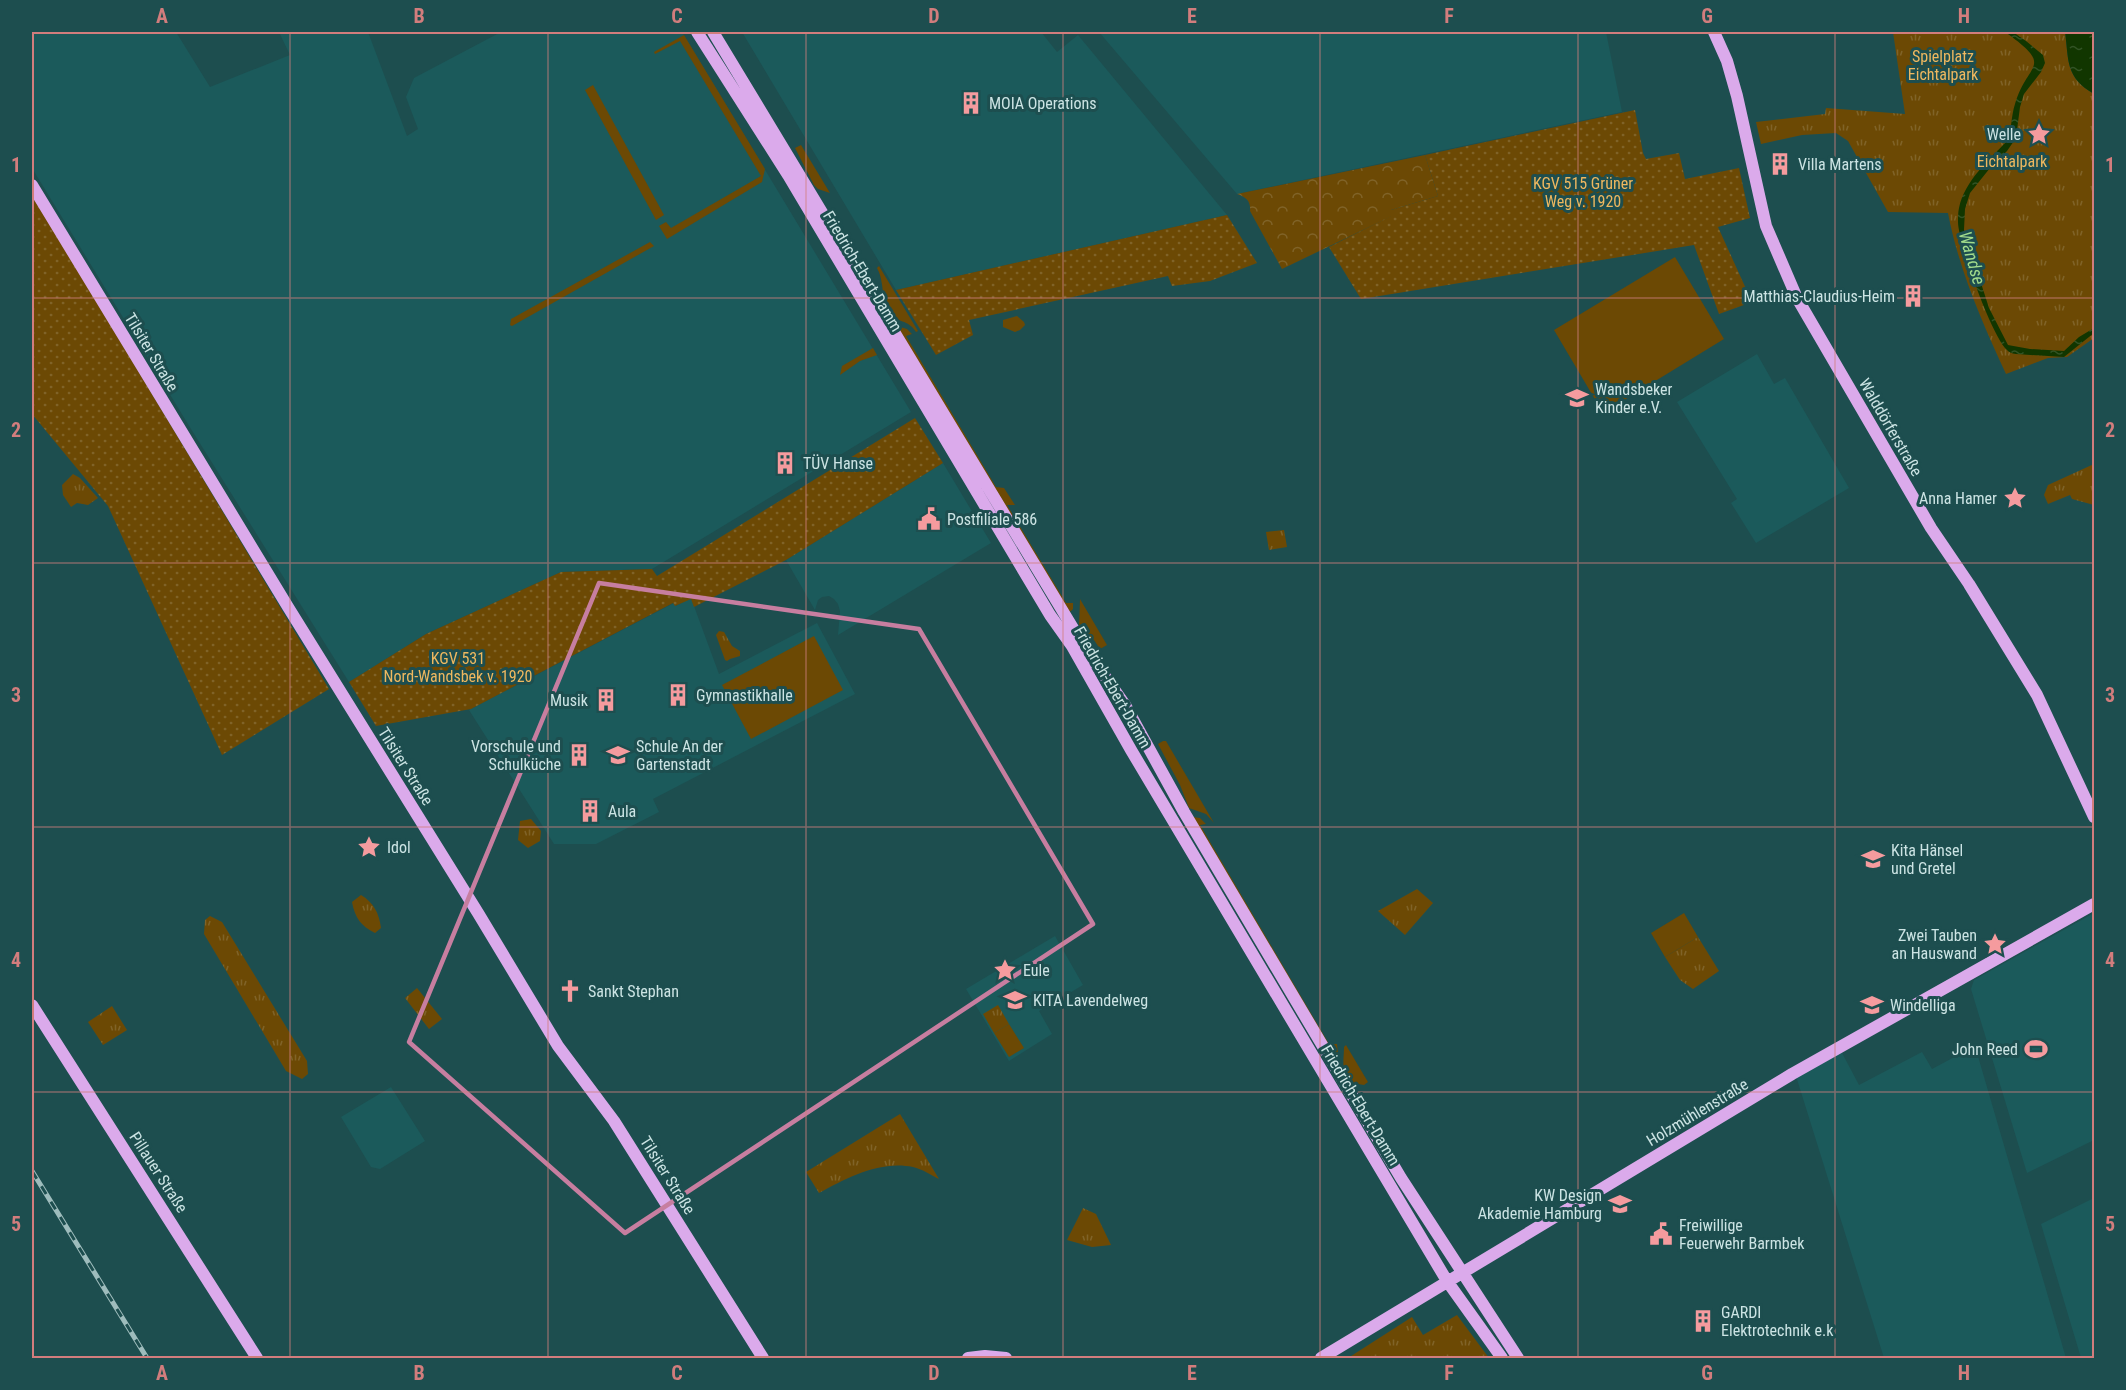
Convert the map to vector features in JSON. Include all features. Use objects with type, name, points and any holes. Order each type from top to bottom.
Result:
[{"type":"street","name":"Friedrich-Ebert-Damm","points":[[697,32],[769,145],[1050,615],[1072,646],[1120,732],[1447,1281],[1502,1359]]},
{"type":"street","name":"Friedrich-Ebert-Damm","points":[[713,32],[1085,648],[1125,705],[1275,968],[1401,1178],[1518,1359]]},
{"type":"street","name":"Walddörferstraße","points":[[1714,32],[1727,61],[1737,96],[1766,226],[1797,298],[1927,521],[1969,584],[2037,695],[2094,817]]},
{"type":"street","name":"Tilsiter Straße","points":[[32,185],[558,1047],[614,1121],[763,1359]]},
{"type":"street","name":"Holzmühlenstraße","points":[[1321,1359],[1792,1074],[2094,904]]},
{"type":"street","name":"Pillauer Straße","points":[[32,1005],[257,1359]]},
{"type":"street","points":[[968,1359],[985,1356],[1006,1359]]},
{"type":"highlighted area","points":[[599,583],[919,629],[1093,924],[625,1233],[409,1042]]},
{"type":"shaded area","points":[[32,32],[176,32],[210,87],[290,55],[279,32],[368,32],[407,136],[418,129],[406,97],[414,78],[501,32],[682,32],[911,412],[652,569],[561,572],[426,634],[349,682],[32,168]]},
{"type":"shaded area","points":[[742,32],[1041,32],[1057,52],[1078,35],[1227,215],[896,290]]},
{"type":"shaded area","points":[[1099,32],[1606,32],[1622,112],[1237,194]]},
{"type":"shaded area","points":[[1757,354],[1774,384],[1785,378],[1849,488],[1756,543],[1731,503],[1737,499],[1677,402]]},
{"type":"shaded area","points":[[943,463],[991,543],[838,635],[840,611],[838,604],[829,596],[822,597],[818,600],[815,610],[786,560]]},
{"type":"shaded area","name":"Schule An der Gartenstadt","points":[[691,598],[719,674],[817,623],[855,694],[653,799],[659,812],[596,844],[554,844],[469,710],[674,603],[676,606]]},
{"type":"shaded area","points":[[2094,913],[2094,1140],[2027,1173],[1971,989],[1974,980]]},
{"type":"shaded area","name":"KITA Lavendelweg","points":[[1055,936],[1083,985],[1039,1011],[1052,1034],[1009,1061],[966,989]]},
{"type":"shaded area","points":[[1975,1046],[2066,1358],[1884,1358],[1796,1076],[1841,1051],[1859,1085],[1922,1052],[1932,1069]]},
{"type":"shaded area","points":[[391,1087],[425,1141],[380,1169],[371,1167],[341,1117]]},
{"type":"shaded area","points":[[2094,1198],[2094,1358],[2081,1358],[2041,1224]]},
{"type":"green space","name":"Eichtalpark","points":[[1893,32],[2065,32],[2068,60],[2073,75],[2094,94],[2094,338],[2067,357],[2048,358],[2006,374],[1965,275],[1948,213],[1888,212],[1848,141],[1836,133],[1802,135],[1761,144],[1756,122],[1825,114],[1826,108],[1905,114]]},
{"type":"green space","points":[[684,35],[765,169],[762,182],[667,239],[659,226],[666,222],[671,228],[761,176],[680,41],[655,54],[654,52]]},
{"type":"green space","points":[[593,85],[664,215],[656,220],[585,90]]},
{"type":"green space","name":"KGV 515 Grüner Weg v. 1920","points":[[1635,110],[1646,159],[1679,153],[1685,179],[1739,168],[1750,218],[1718,227],[1752,302],[1719,314],[1694,245],[1361,299],[1329,247],[1391,216],[1391,210],[1438,196],[1425,155]]},
{"type":"green space","points":[[801,145],[830,193],[814,185],[795,148]]},
{"type":"green space","points":[[1425,155],[1438,196],[1391,210],[1392,216],[1282,269],[1250,211],[1249,202],[1237,194]]},
{"type":"green space","points":[[32,194],[329,689],[222,755],[108,506],[32,414]]},
{"type":"green space","points":[[1227,215],[1257,263],[1210,281],[1172,286],[1168,276],[969,320],[973,335],[936,355],[896,290]]},
{"type":"green space","points":[[650,242],[654,246],[512,326],[510,325],[511,319]]},
{"type":"green space","points":[[1675,257],[1724,339],[1603,413],[1554,330]]},
{"type":"green space","points":[[879,266],[918,331],[916,332],[910,325],[889,313],[877,268]]},
{"type":"green space","points":[[1017,316],[1025,325],[1020,330],[1015,332],[1003,327],[1003,320]]},
{"type":"green space","points":[[897,326],[907,329],[912,334],[906,336],[996,487],[1004,488],[1015,505],[1007,505],[1066,603],[1073,603],[1071,611],[1069,612]]},
{"type":"green space","points":[[873,348],[877,355],[860,361],[840,375],[842,366]]},
{"type":"green space","name":"KGV 531 Nord-Wandsbek v. 1920","points":[[915,418],[943,463],[786,560],[694,607],[691,599],[675,606],[673,603],[471,709],[376,726],[349,682],[426,634],[561,572],[652,569],[657,576]]},
{"type":"green space","points":[[2094,464],[2094,505],[2072,499],[2070,495],[2048,504],[2044,495],[2048,485]]},
{"type":"green space","points":[[73,474],[80,478],[98,498],[88,505],[77,503],[71,507],[63,495],[62,485]]},
{"type":"green space","points":[[1284,530],[1287,547],[1269,550],[1266,532]]},
{"type":"green space","points":[[1080,599],[1107,645],[1100,649],[1092,637],[1088,639],[1079,628]]},
{"type":"green space","points":[[719,631],[724,632],[732,646],[740,651],[740,656],[725,660],[716,635]]},
{"type":"green space","points":[[814,636],[843,690],[751,739],[722,685]]},
{"type":"green space","points":[[1166,741],[1214,823],[1206,814],[1189,808],[1180,785],[1158,744]]},
{"type":"green space","points":[[1193,817],[1200,818],[1206,824],[1200,825],[1329,1044],[1337,1044],[1338,1053],[1335,1059]]},
{"type":"green space","points":[[531,819],[541,831],[540,841],[528,848],[518,840],[520,821]]},
{"type":"green space","points":[[1417,889],[1433,903],[1405,935],[1378,911]]},
{"type":"green space","points":[[361,895],[373,905],[379,918],[381,928],[375,933],[359,921],[355,913],[352,902]]},
{"type":"green space","points":[[1684,913],[1698,937],[1665,957],[1651,933]]},
{"type":"green space","points":[[210,916],[222,922],[307,1061],[308,1074],[302,1079],[286,1071],[204,934],[205,920]]},
{"type":"green space","points":[[1698,937],[1719,971],[1693,989],[1680,980],[1665,957]]},
{"type":"green space","points":[[417,988],[442,1019],[429,1029],[405,998]]},
{"type":"green space","points":[[998,1005],[1009,1024],[994,1033],[983,1014]]},
{"type":"green space","points":[[112,1006],[127,1030],[103,1045],[88,1022]]},
{"type":"green space","points":[[1009,1024],[1024,1048],[1009,1057],[994,1033]]},
{"type":"green space","points":[[1346,1045],[1368,1082],[1364,1085],[1352,1083],[1348,1079],[1343,1061]]},
{"type":"green space","points":[[900,1114],[939,1179],[913,1167],[889,1166],[852,1176],[819,1193],[806,1172]]},
{"type":"green space","points":[[1083,1208],[1096,1214],[1111,1245],[1092,1247],[1067,1240]]},
{"type":"green space","points":[[1457,1315],[1489,1358],[1348,1358],[1412,1317],[1423,1335]]},
{"type":"water","name":"Wandse","points":[[2005,32],[2013,32],[2026,41],[2043,55],[2045,63],[2024,94],[2016,138],[1970,193],[1965,209],[1964,230],[1989,308],[2008,345],[2064,351],[2079,337],[2094,328],[2094,333],[2064,357],[2016,354],[2007,350],[1985,309],[1959,233],[1958,213],[1966,188],[1978,171],[2007,141],[2020,90],[2034,66],[2030,53]]},
{"type":"water","points":[[2065,32],[2094,32],[2094,94],[2073,75],[2068,60]]},
{"type":"railway","points":[[32,1171],[147,1358]]},
{"type":"place","name":"MOIA Operations","points":[[971,103]]},
{"type":"place","name":"Welle","points":[[2039,134]]},
{"type":"place","name":"Villa Martens","points":[[1780,164]]},
{"type":"place","name":"Matthias-Claudius-Heim","points":[[1913,296]]},
{"type":"place","name":"Wandsbeker Kinder e.V.","points":[[1577,398]]},
{"type":"place","name":"TÜV Hanse","points":[[785,463]]},
{"type":"place","name":"Anna Hamer","points":[[2015,498]]},
{"type":"place","name":"Postfiliale 586","points":[[929,519]]},
{"type":"place","name":"Gymnastikhalle","points":[[678,695]]},
{"type":"place","name":"Musik","points":[[606,700]]},
{"type":"place","name":"Vorschule und Schulküche","points":[[579,755]]},
{"type":"place","name":"Schule An der Gartenstadt","points":[[618,755]]},
{"type":"place","name":"Aula","points":[[590,811]]},
{"type":"place","name":"Idol","points":[[369,847]]},
{"type":"place","name":"Kita Hänsel und Gretel","points":[[1873,859]]},
{"type":"place","name":"Zwei Tauben an Hauswand","points":[[1995,944]]},
{"type":"place","name":"Eule","points":[[1005,970]]},
{"type":"place","name":"Sankt Stephan","points":[[570,991]]},
{"type":"place","name":"KITA Lavendelweg","points":[[1015,1000]]},
{"type":"place","name":"Windelliga","points":[[1872,1005]]},
{"type":"place","name":"John Reed","points":[[2036,1049]]},
{"type":"place","name":"KW Design Akademie Hamburg","points":[[1620,1204]]},
{"type":"place","name":"Freiwillige Feuerwehr Barmbek","points":[[1661,1234]]},
{"type":"place","name":"GARDI Elektrotechnik e.k","points":[[1703,1321]]},
{"type":"park label","name":"Spielplatz Eichtalpark","points":[[1943,65]]}]
